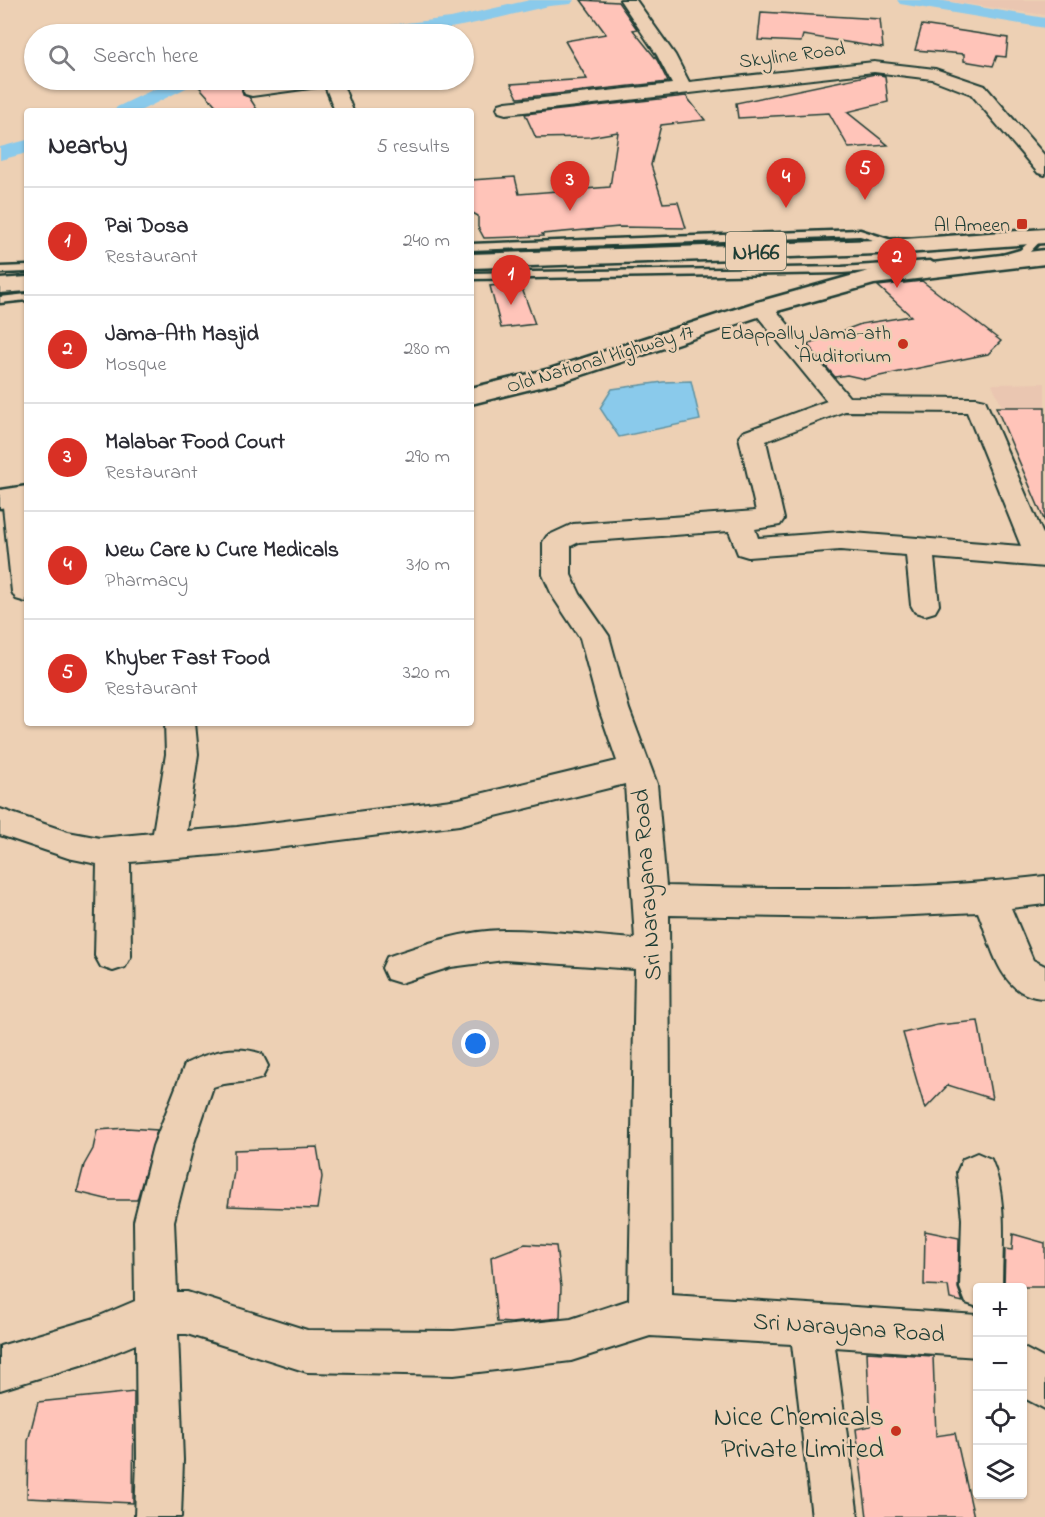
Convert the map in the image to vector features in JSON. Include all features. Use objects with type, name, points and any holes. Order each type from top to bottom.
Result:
[{"type":"main road","name":"NH66","points":[[474,261],[1043,243]]},
{"type":"main road","name":"Old National Highway 17","points":[[474,395],[558,375],[762,308],[872,277],[1043,243]]},
{"type":"main road","points":[[0,286],[24,284]]},
{"type":"street","points":[[628,0],[666,55],[684,89]]},
{"type":"street","name":"Skyline Road","points":[[506,108],[874,67],[935,74],[978,90],[1045,169]]},
{"type":"street","points":[[335,90],[344,108]]},
{"type":"street","points":[[739,522],[748,548],[840,541],[1042,558],[976,405],[842,404],[762,308]]},
{"type":"street","name":"Sri Narayana Road","points":[[842,404],[752,437],[771,519],[573,533],[557,542],[557,575],[567,597],[594,636],[614,709],[641,784],[653,955],[650,1316],[973,1336]]},
{"type":"street","points":[[14,497],[24,576]]},
{"type":"street","points":[[918,546],[925,605]]},
{"type":"street","points":[[168,846],[182,754],[180,726]]},
{"type":"street","points":[[0,822],[68,845],[100,851],[168,846],[237,840],[459,812],[636,769]]},
{"type":"street","points":[[113,850],[114,956]]},
{"type":"street","points":[[650,900],[806,904],[990,898],[1045,890]]},
{"type":"street","points":[[990,898],[1019,970],[1035,982],[1045,982]]},
{"type":"street","points":[[400,968],[451,952],[504,945],[653,955]]},
{"type":"street","points":[[158,1517],[160,1460],[154,1221],[173,1146],[198,1076],[215,1068],[249,1066]]},
{"type":"street","points":[[977,1172],[982,1219],[981,1283]]},
{"type":"street","points":[[0,1368],[97,1339],[156,1313],[187,1313],[307,1351],[454,1353],[571,1340],[650,1316]]},
{"type":"street","points":[[811,1324],[835,1517]]},
{"type":"street","points":[[1027,1371],[1045,1387]]},
{"type":"lane","points":[[474,247],[860,233],[905,246]]},
{"type":"lane","points":[[474,276],[821,271],[932,264],[1023,253],[1043,243]]},
{"type":"lane","points":[[0,270],[24,269]]},
{"type":"lane","points":[[0,300],[24,297]]},
{"type":"shaded area","points":[[938,0],[1045,0],[1045,15]]},
{"type":"shaded area","points":[[1045,383],[1045,505],[992,384]]},
{"type":"water","points":[[691,381],[700,420],[619,437],[600,408],[612,389],[663,382]]},
{"type":"building","points":[[581,0],[618,2],[637,29],[633,30],[657,60],[668,82],[518,98],[511,84],[587,79],[565,41],[606,34]]},
{"type":"building","points":[[761,12],[880,19],[883,48],[803,35],[801,42],[758,40]]},
{"type":"building","points":[[922,25],[1008,38],[1006,57],[997,56],[993,66],[964,61],[964,54],[915,50]]},
{"type":"building","points":[[875,74],[885,76],[888,102],[847,112],[888,145],[849,148],[829,113],[738,118],[736,103]]},
{"type":"building","points":[[202,90],[242,90],[243,95],[249,97],[256,108],[218,108]]},
{"type":"building","points":[[686,96],[705,120],[661,125],[651,165],[663,203],[678,202],[686,228],[619,227],[542,234],[543,236],[484,238],[478,227],[478,216],[474,214],[474,180],[515,177],[519,194],[610,187],[618,132],[589,137],[536,138],[525,114]]},
{"type":"building","name":"Edappally Jama-ath Auditorium","points":[[922,281],[1001,341],[988,354],[865,379],[847,375],[835,377],[807,344],[861,324],[911,316],[878,286]]},
{"type":"building","points":[[520,283],[535,324],[501,328],[490,286]]},
{"type":"building","points":[[996,407],[1045,407],[1045,522]]},
{"type":"building","points":[[978,1021],[992,1099],[948,1085],[925,1109],[903,1033],[937,1025]]},
{"type":"building","points":[[127,1128],[157,1130],[137,1200],[110,1200],[77,1192],[84,1165],[93,1149],[97,1130]]},
{"type":"building","points":[[317,1147],[322,1177],[317,1209],[228,1206],[234,1172],[234,1150]]},
{"type":"building","points":[[925,1231],[959,1238],[958,1288],[963,1302],[950,1299],[948,1286],[924,1285]]},
{"type":"building","points":[[1013,1234],[1045,1243],[1045,1287],[1027,1287],[1027,1283],[1004,1283],[1005,1249],[1012,1250]]},
{"type":"building","points":[[525,1244],[556,1246],[561,1287],[560,1318],[511,1323],[497,1322],[491,1257]]},
{"type":"building","name":"Nice Chemicals Private Limited","points":[[867,1352],[933,1356],[936,1436],[955,1433],[974,1517],[867,1517],[856,1429],[870,1426]]},
{"type":"building","points":[[134,1392],[133,1503],[27,1498],[28,1441],[38,1402]]},
{"type":"waterway","points":[[442,24],[549,1],[565,0]]},
{"type":"waterway","points":[[906,0],[1045,23]]},
{"type":"waterway","points":[[130,108],[167,90]]},
{"type":"waterway","points":[[0,154],[24,147]]},
{"type":"place","name":"Khyber Fast Food","points":[[865,200]]},
{"type":"place","name":"New Care N Cure Medicals","points":[[786,208]]},
{"type":"place","name":"Malabar Food Court","points":[[570,211]]},
{"type":"place","name":"Al Ameen","points":[[1022,224]]},
{"type":"place","name":"Jama-Ath Masjid","points":[[897,288]]},
{"type":"place","name":"Pai Dosa","points":[[511,305]]},
{"type":"place","name":"Edappally Jama-ath Auditorium","points":[[903,344]]},
{"type":"place","name":"Nice Chemicals Private Limited","points":[[896,1431]]}]
